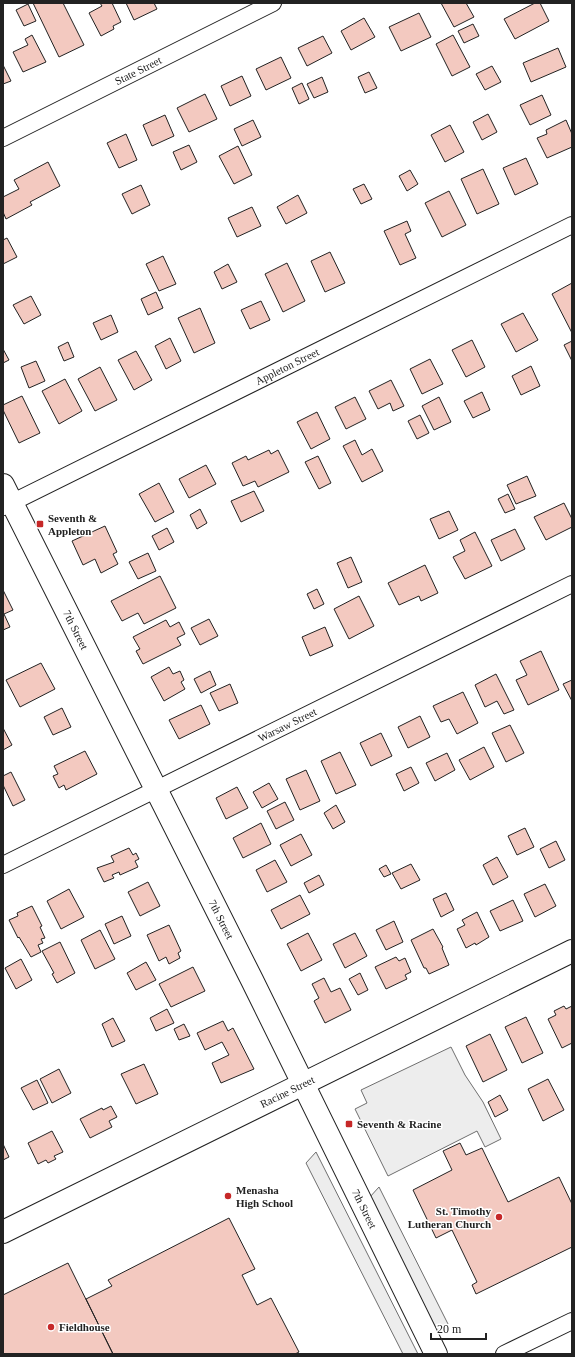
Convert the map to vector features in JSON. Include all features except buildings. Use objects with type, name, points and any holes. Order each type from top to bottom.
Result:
[{"type":"street","name":"State Street","points":[[3,138],[273,3]]},
{"type":"street","name":"Appleton Street","points":[[6,498],[572,225]]},
{"type":"street","name":"7th Street","points":[[6,498],[303,1082],[348,1178],[436,1354]]},
{"type":"street","name":"Warsaw Street","points":[[3,865],[572,584]]},
{"type":"street","name":"Racine Street","points":[[3,1232],[303,1082],[572,951]]},
{"type":"street","points":[[504,1354],[572,1321]]},
{"type":"shaded area","points":[[451,1047],[465,1075],[483,1102],[501,1139],[485,1147],[477,1131],[388,1176],[355,1109],[367,1103],[361,1090]]},
{"type":"shaded area","points":[[316,1152],[418,1354],[403,1354],[306,1163]]},
{"type":"shaded area","points":[[379,1187],[448,1324],[438,1335],[369,1198]]},
{"type":"place","name":"Seventh & Appleton","points":[[40,524]]},
{"type":"place","name":"Seventh & Racine","points":[[349,1124]]},
{"type":"place","name":"Menasha High School","points":[[228,1196]]},
{"type":"place","name":"St. Timothy Lutheran Church","points":[[499,1217]]},
{"type":"place","name":"Fieldhouse","points":[[51,1327]]}]
